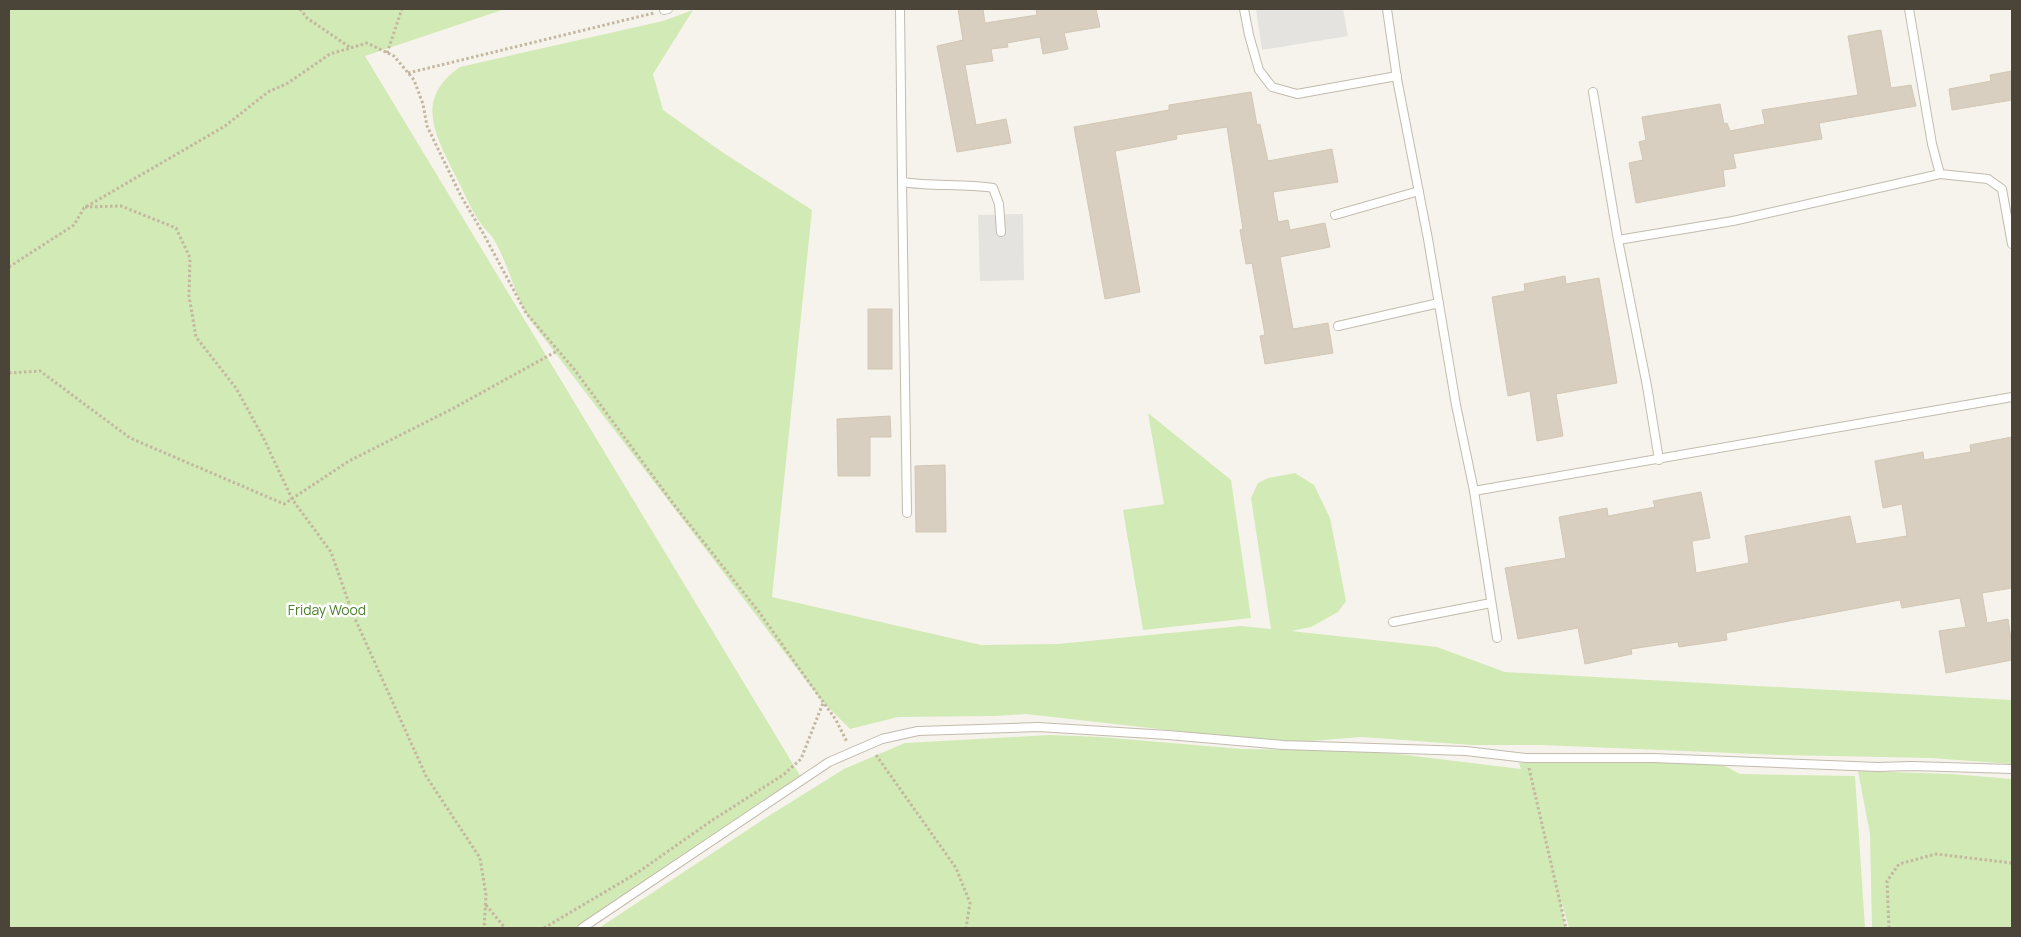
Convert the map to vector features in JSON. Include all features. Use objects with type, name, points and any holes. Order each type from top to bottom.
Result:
[{"type":"lane","points":[[900,9],[907,513]]},
{"type":"lane","points":[[1244,9],[1259,70],[1272,87],[1297,94],[1396,76]]},
{"type":"lane","points":[[1387,9],[1396,76],[1439,303],[1456,405],[1474,491],[1497,638]]},
{"type":"lane","points":[[1909,9],[1932,144],[1940,174]]},
{"type":"lane","points":[[1593,92],[1618,240],[1647,386],[1659,460]]},
{"type":"lane","points":[[1618,240],[1733,221],[1940,174],[1988,179],[2002,190],[2012,244]]},
{"type":"lane","points":[[902,182],[922,185],[970,184],[993,188],[999,204],[1001,232]]},
{"type":"lane","points":[[1335,215],[1418,191]]},
{"type":"lane","points":[[1338,326],[1439,303]]},
{"type":"lane","points":[[1474,491],[2012,398]]},
{"type":"lane","points":[[1392,622],[1491,603]]},
{"type":"lane","points":[[582,928],[829,762],[882,739],[918,732],[1038,727],[1168,734],[1283,745],[1466,751],[1526,758],[1653,758],[1878,767],[2012,769]]},
{"type":"path","points":[[300,9],[307,18],[351,48]]},
{"type":"path","points":[[387,53],[402,9]]},
{"type":"path","points":[[408,73],[666,10]]},
{"type":"path","points":[[9,267],[74,225],[84,208],[226,126],[268,92],[288,83],[330,54],[367,43],[394,56],[414,80],[423,104],[428,126],[460,196],[483,233],[526,313],[574,369],[675,506],[759,612],[836,720],[851,751]]},
{"type":"path","points":[[84,208],[121,206],[176,228],[190,258],[189,296],[196,336],[236,388],[263,437],[292,498],[331,552],[352,612],[426,776],[480,858],[486,895],[484,928]]},
{"type":"path","points":[[9,373],[40,372],[130,438],[284,504],[349,461],[452,409],[557,351]]},
{"type":"path","points":[[544,928],[637,873],[711,821],[774,781],[801,759],[823,703]]},
{"type":"path","points":[[874,753],[956,868],[970,903],[966,928]]},
{"type":"path","points":[[1526,758],[1566,928]]},
{"type":"path","points":[[774,781],[783,792]]},
{"type":"path","points":[[1889,928],[1887,881],[1900,864],[1936,854],[2012,863]]},
{"type":"path","points":[[486,904],[505,928]]},
{"type":"green space","name":"Friday Wood","points":[[9,9],[505,9],[365,56],[802,779],[582,928],[9,928]]},
{"type":"green space","points":[[693,10],[653,74],[663,110],[722,152],[812,210],[772,597],[981,645],[1058,644],[1241,626],[1271,629],[1251,498],[1258,483],[1268,478],[1295,473],[1314,485],[1330,518],[1346,601],[1338,612],[1311,627],[1291,631],[1437,647],[1505,672],[2012,700],[2012,764],[1931,758],[1783,755],[1541,745],[1472,745],[1362,737],[1283,743],[1026,714],[898,717],[850,729],[821,700],[529,318],[492,236],[482,226],[474,213],[436,133],[433,105],[437,92],[446,80],[460,67],[663,21]]},
{"type":"green space","points":[[1148,413],[1231,480],[1251,618],[1143,630],[1123,510],[1164,504]]},
{"type":"green space","points":[[1050,735],[1100,737],[1242,749],[1354,751],[1397,754],[1521,769],[1519,763],[1719,763],[1740,774],[1855,776],[1865,928],[1569,928],[1561,900],[1565,928],[599,928],[767,817],[844,769],[905,743]]},
{"type":"green space","points":[[1858,771],[1951,774],[2012,779],[2012,928],[1872,928],[1870,834]]},
{"type":"shaded area","points":[[1256,9],[1343,9],[1348,36],[1262,50]]},
{"type":"shaded area","points":[[1023,214],[1024,280],[980,281],[978,215]]},
{"type":"building","points":[[958,9],[983,9],[985,23],[1037,15],[1036,9],[1096,9],[1100,27],[1064,33],[1068,49],[1043,54],[1040,37],[1007,43],[1008,47],[991,49],[993,61],[965,65],[976,125],[1006,119],[1011,143],[957,152],[937,46],[963,40]]},
{"type":"building","points":[[1881,30],[1891,88],[1911,85],[1916,106],[1819,123],[1822,139],[1733,154],[1736,168],[1723,170],[1725,186],[1636,203],[1629,163],[1643,160],[1639,142],[1646,140],[1642,117],[1720,104],[1724,124],[1727,123],[1730,131],[1765,124],[1762,110],[1858,95],[1848,36]]},
{"type":"building","points":[[2012,71],[2012,100],[1952,110],[1949,89],[1991,81],[1990,75]]},
{"type":"building","points":[[1251,92],[1257,125],[1260,124],[1268,161],[1332,149],[1338,182],[1273,192],[1278,222],[1288,220],[1290,230],[1325,223],[1330,247],[1280,257],[1293,329],[1328,323],[1333,353],[1265,364],[1260,336],[1265,335],[1252,263],[1246,264],[1240,230],[1243,229],[1227,127],[1176,135],[1177,139],[1115,151],[1140,292],[1105,299],[1074,127],[1169,110],[1169,105]]},
{"type":"building","points":[[1565,276],[1566,284],[1599,278],[1617,383],[1556,394],[1563,436],[1537,441],[1530,391],[1508,396],[1492,297],[1525,291],[1524,284]]},
{"type":"building","points":[[868,309],[892,309],[892,369],[868,369]]},
{"type":"building","points":[[890,416],[891,437],[870,437],[870,476],[838,476],[837,419]]},
{"type":"building","points":[[2012,437],[2012,588],[1982,593],[1987,623],[2008,619],[2012,660],[1946,673],[1939,631],[1966,627],[1960,598],[1902,608],[1900,600],[1726,633],[1727,640],[1679,647],[1678,642],[1631,649],[1632,654],[1585,664],[1578,628],[1518,639],[1505,568],[1566,558],[1559,517],[1607,508],[1608,516],[1655,507],[1653,501],[1701,492],[1710,538],[1692,541],[1696,573],[1749,563],[1745,536],[1850,516],[1856,544],[1907,536],[1902,504],[1883,508],[1875,461],[1923,452],[1924,460],[1971,452],[1970,445]]},
{"type":"building","points":[[945,465],[946,532],[916,532],[915,466]]}]
